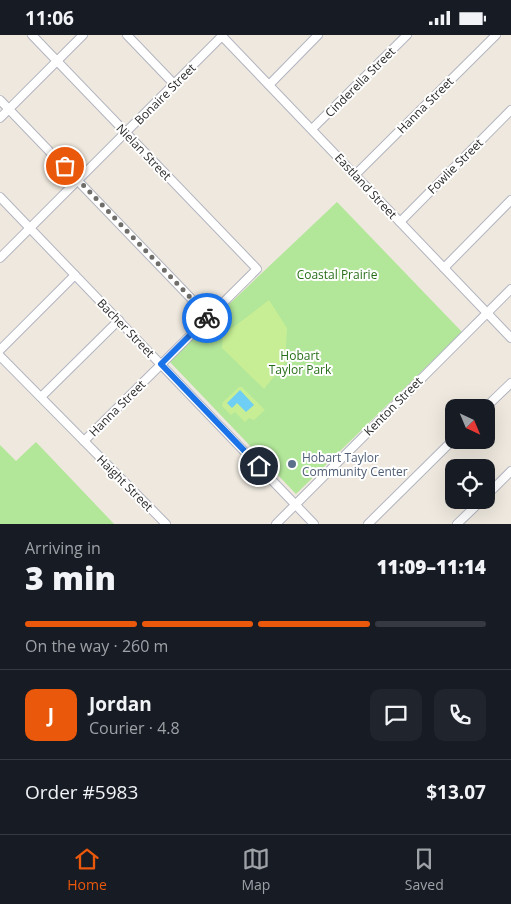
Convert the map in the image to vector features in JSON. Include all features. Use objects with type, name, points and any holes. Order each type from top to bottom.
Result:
[{"type":"street","name":"Nielan Street","points":[[32,35],[257,269]]},
{"type":"street","points":[[0,118],[83,35]]},
{"type":"street","points":[[127,35],[174,84]]},
{"type":"street","name":"Bonaire Street","points":[[0,258],[222,35]]},
{"type":"street","name":"Eastland Street","points":[[222,35],[511,338]]},
{"type":"street","points":[[269,85],[318,35]]},
{"type":"street","name":"Cinderella Street","points":[[312,129],[407,35]]},
{"type":"street","name":"Hanna Street","points":[[355,175],[496,35]]},
{"type":"street","points":[[0,99],[208,316]]},
{"type":"street","name":"Fowlie Street","points":[[400,223],[511,110]]},
{"type":"street","name":"Bacher Street","points":[[0,197],[314,524]]},
{"type":"street","points":[[444,268],[511,201]]},
{"type":"street","name":"Hanna Street","points":[[84,441],[257,269]]},
{"type":"street","points":[[0,349],[75,275]]},
{"type":"street","name":"Kenton Street","points":[[276,524],[511,289]]},
{"type":"street","points":[[41,397],[119,321]]},
{"type":"street","name":"Haight Street","points":[[0,356],[166,524]]},
{"type":"street","points":[[494,399],[511,383]]},
{"type":"street","points":[[368,524],[445,448]]},
{"type":"street","points":[[495,486],[511,471]]},
{"type":"street","points":[[457,524],[473,509]]},
{"type":"green space","name":"Hobart Taylor Park","points":[[337,202],[462,332],[296,494],[169,361]]},
{"type":"green space","points":[[269,300],[287,328],[285,363],[264,389],[222,348],[223,335]]},
{"type":"green space","points":[[239,387],[242,387],[265,410],[254,420],[249,418],[245,422],[235,412],[231,415],[222,406],[223,402]]},
{"type":"green space","points":[[36,442],[114,524],[0,524],[0,445],[16,461]]},
{"type":"water","points":[[240,390],[254,405],[246,412],[237,403],[232,408],[227,403]]},
{"type":"way so far","points":[[65,166],[208,316],[207,318]]},
{"type":"place","name":"Hobart Taylor Community Center","points":[[292,464]]},
{"type":"route","points":[[207,318],[161,364],[216,419],[259,466]]},
{"type":"park label","name":"Coastal Prairie","points":[[337,274]]}]
